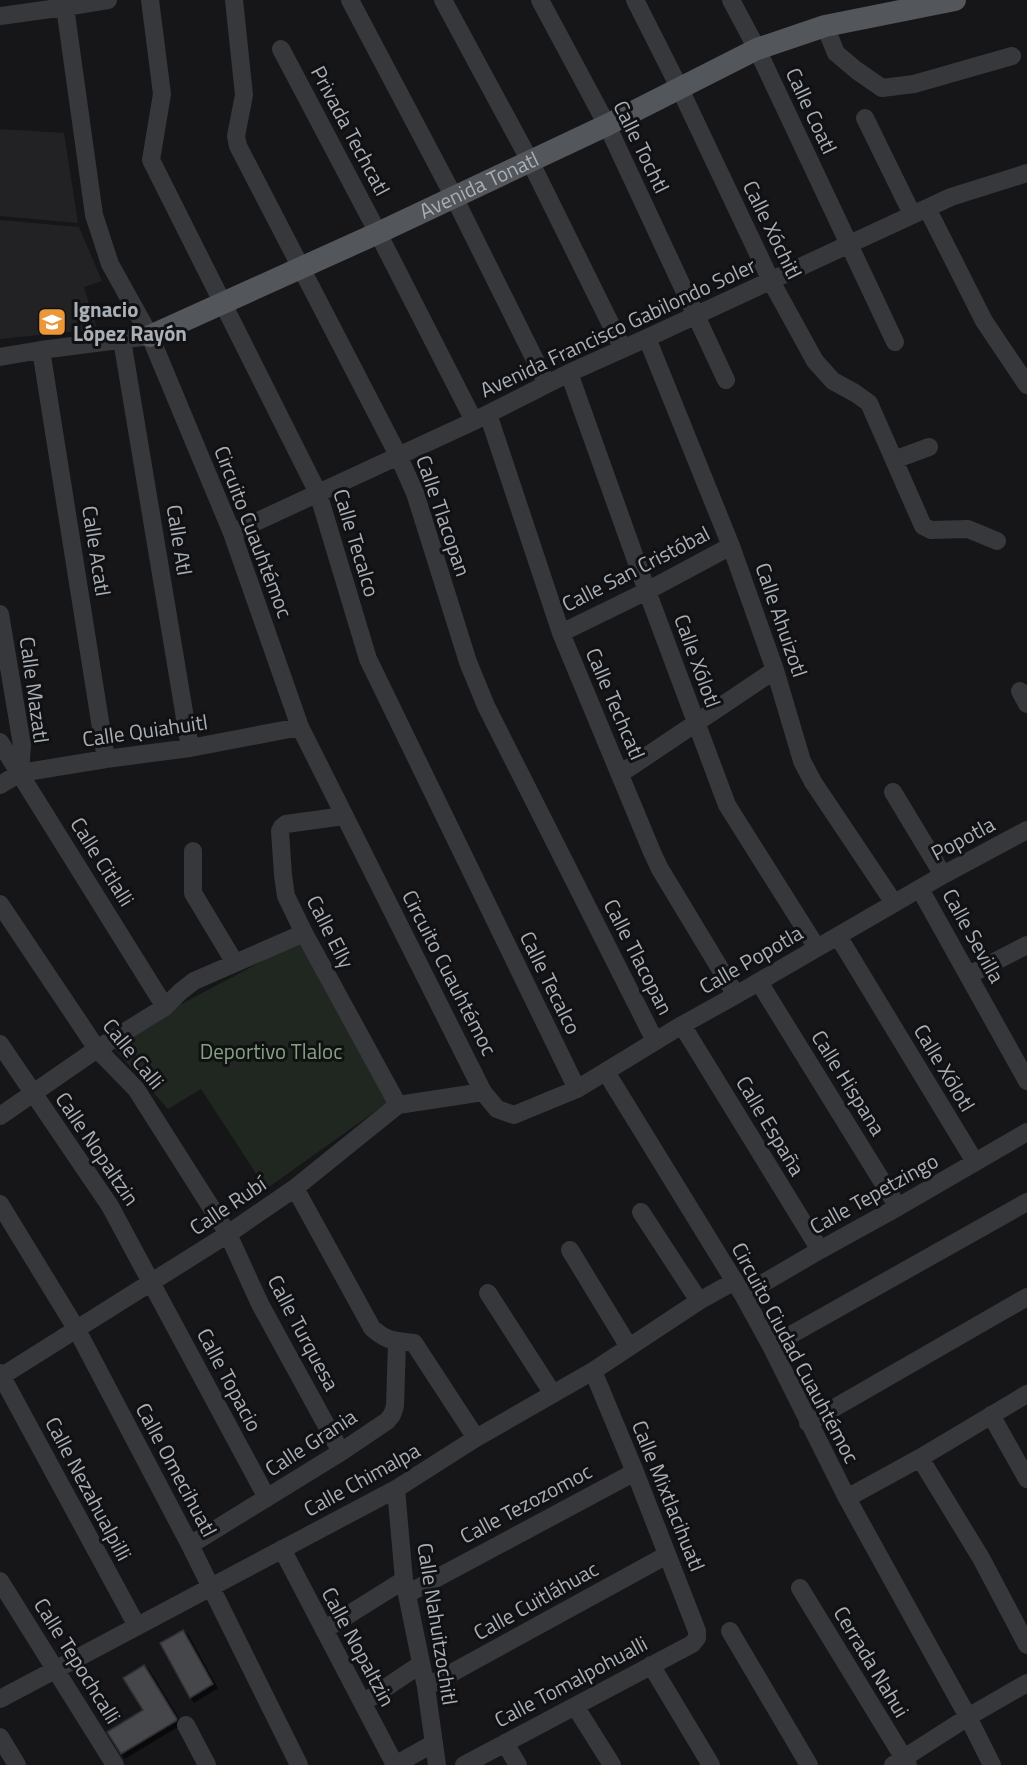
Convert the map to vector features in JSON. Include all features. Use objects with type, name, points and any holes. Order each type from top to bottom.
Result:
[{"type":"main road","name":"Avenida Tonatl","points":[[150,336],[378,233],[607,125],[757,49],[825,26],[955,0]]},
{"type":"street","points":[[0,16],[64,4],[108,0]]},
{"type":"street","name":"Calle Tecalco","points":[[150,0],[162,94],[151,160],[318,493],[368,659],[577,1089]]},
{"type":"street","name":"Calle Tlacopan","points":[[234,0],[244,95],[236,136],[238,146],[398,455],[415,493],[468,662],[486,706],[655,1041]]},
{"type":"street","points":[[350,0],[454,197],[547,384]]},
{"type":"street","points":[[443,0],[530,161],[623,349]]},
{"type":"street","name":"Calle Tochtl","points":[[540,0],[607,125],[726,380]]},
{"type":"street","name":"Calle Xóchitl","points":[[635,0],[771,281],[815,361],[833,381],[869,403],[923,526],[931,530],[968,529],[997,541]]},
{"type":"street","name":"Calle Coatl","points":[[731,0],[757,49],[895,342]]},
{"type":"street","name":"Circuito Cuauhtémoc","points":[[64,4],[94,216],[110,264],[150,336],[232,533],[300,727],[483,1092],[497,1109],[514,1114],[577,1089]]},
{"type":"street","points":[[825,26],[836,53],[882,88],[914,84],[1012,56]]},
{"type":"street","name":"Privada Techcatl","points":[[281,49],[378,233]]},
{"type":"street","points":[[865,118],[984,321],[1027,385]]},
{"type":"street","name":"Avenida Francisco Gabilondo Soler","points":[[232,533],[481,418],[568,373],[951,196],[1027,173]]},
{"type":"street","name":"Calle Techcatl","points":[[378,233],[481,418],[561,633],[660,869],[736,995]]},
{"type":"street","name":"Avenida Tonatl","points":[[0,357],[150,336]]},
{"type":"street","name":"Calle Ahuizotl","points":[[647,338],[731,546],[775,670],[802,760],[813,782],[894,903]]},
{"type":"street","name":"Calle Atl","points":[[122,340],[190,748]]},
{"type":"street","name":"Calle Acatl","points":[[42,350],[106,759]]},
{"type":"street","name":"Calle Xólotl","points":[[568,373],[728,805],[818,948]]},
{"type":"street","points":[[894,460],[929,447]]},
{"type":"street","name":"Calle San Cristóbal","points":[[561,633],[731,546]]},
{"type":"street","name":"Calle Mazatl","points":[[0,614],[21,745],[20,773]]},
{"type":"street","points":[[621,774],[775,670]]},
{"type":"street","name":"Calle Quiahuitl","points":[[0,785],[20,773],[190,748],[300,727]]},
{"type":"street","name":"Calle Citlalli","points":[[0,742],[165,1007]]},
{"type":"street","points":[[893,792],[943,875]]},
{"type":"street","name":"Calle Elly","points":[[344,816],[282,826],[280,831],[286,896],[398,1105]]},
{"type":"street","name":"Popotla","points":[[920,888],[1027,830]]},
{"type":"street","points":[[193,851],[194,893],[235,963]]},
{"type":"street","name":"Calle Popotla","points":[[606,1072],[682,1024],[920,888]]},
{"type":"street","name":"Calle Sevilla","points":[[920,888],[1025,1072]]},
{"type":"street","name":"Calle Calli","points":[[0,904],[97,1049],[136,1089],[228,1234]]},
{"type":"street","points":[[0,1116],[97,1049],[165,1007],[194,981],[304,933]]},
{"type":"street","name":"Calle Xólotl","points":[[838,936],[975,1162]]},
{"type":"street","points":[[969,975],[1027,945]]},
{"type":"street","name":"Calle Hispana","points":[[759,982],[898,1208]]},
{"type":"street","name":"Calle España","points":[[682,1024],[820,1250]]},
{"type":"street","name":"Calle Nopaltzin","points":[[0,1044],[110,1206],[152,1283]]},
{"type":"street","points":[[577,1089],[606,1072]]},
{"type":"street","name":"Circuito Ciudad Cuauhtémoc","points":[[606,1072],[739,1288],[771,1346],[847,1498],[968,1717],[992,1765]]},
{"type":"street","points":[[398,1105],[483,1092]]},
{"type":"street","name":"Calle Rubí","points":[[1,1375],[77,1330],[228,1234],[295,1188],[398,1105]]},
{"type":"street","name":"Calle Tepetzingo","points":[[739,1288],[820,1250],[898,1208],[1027,1132]]},
{"type":"street","points":[[295,1188],[372,1328],[381,1336],[397,1342],[414,1343],[476,1438]]},
{"type":"street","points":[[771,1346],[1027,1202]]},
{"type":"street","name":"Calle Omecihuatl","points":[[0,1204],[77,1330],[190,1545],[299,1765]]},
{"type":"street","points":[[641,1212],[699,1301]]},
{"type":"street","name":"Calle Turquesa","points":[[228,1234],[260,1304],[341,1452]]},
{"type":"street","points":[[570,1250],[629,1347]]},
{"type":"street","name":"Calle Topacio","points":[[152,1283],[267,1498]]},
{"type":"street","name":"Calle Chimalpa","points":[[0,1700],[396,1489],[476,1438],[592,1371],[699,1301],[739,1288]]},
{"type":"street","points":[[489,1293],[554,1394]]},
{"type":"street","points":[[808,1423],[1027,1297]]},
{"type":"street","name":"Calle Grania","points":[[190,1545],[387,1421],[395,1406],[397,1342]]},
{"type":"street","name":"Calle Mixtlacihuatl","points":[[592,1371],[635,1472],[697,1630],[697,1638]]},
{"type":"street","name":"Calle Nezahualpilli","points":[[1,1375],[137,1626]]},
{"type":"street","points":[[847,1498],[920,1458],[1027,1394]]},
{"type":"street","points":[[991,1415],[1027,1479]]},
{"type":"street","points":[[920,1458],[981,1558],[1027,1645]]},
{"type":"street","name":"Calle Tezozomoc","points":[[324,1630],[635,1472]]},
{"type":"street","name":"Calle Nahuitzochitl","points":[[396,1489],[406,1587],[426,1687],[437,1765]]},
{"type":"street","name":"Calle Nopaltzin","points":[[282,1549],[395,1765]]},
{"type":"street","name":"Calle Cuitláhuac","points":[[426,1687],[667,1555]]},
{"type":"street","name":"Calle Tepochcalli","points":[[0,1581],[116,1765]]},
{"type":"street","name":"Cerrada Nahui","points":[[800,1588],[902,1763]]},
{"type":"street","points":[[730,1631],[808,1765]]},
{"type":"street","name":"Calle Tomalpohualli","points":[[465,1765],[692,1644],[697,1638]]},
{"type":"street","points":[[363,1703],[421,1664]]},
{"type":"street","points":[[651,1665],[711,1765]]},
{"type":"street","points":[[902,1763],[968,1717],[1027,1683]]},
{"type":"street","points":[[575,1706],[612,1765]]},
{"type":"street","points":[[186,1725],[207,1765]]},
{"type":"street","points":[[0,1737],[17,1765]]},
{"type":"street","points":[[395,1765],[434,1743]]},
{"type":"street","points":[[505,1743],[519,1765]]},
{"type":"shaded area","points":[[0,129],[64,133],[78,223],[0,216]]},
{"type":"shaded area","points":[[0,220],[79,227],[102,281],[84,287],[97,329],[0,339]]},
{"type":"green space","name":"Deportivo Tlaloc","points":[[302,940],[387,1103],[266,1189],[201,1089],[168,1109],[111,1045],[187,1001]]},
{"type":"building","points":[[183,1630],[213,1684],[190,1698],[160,1643]]},
{"type":"building","points":[[144,1665],[177,1719],[121,1754],[107,1732],[143,1710],[123,1678]]},
{"type":"place","name":"Ignacio López Rayón","points":[[52,322]]}]
